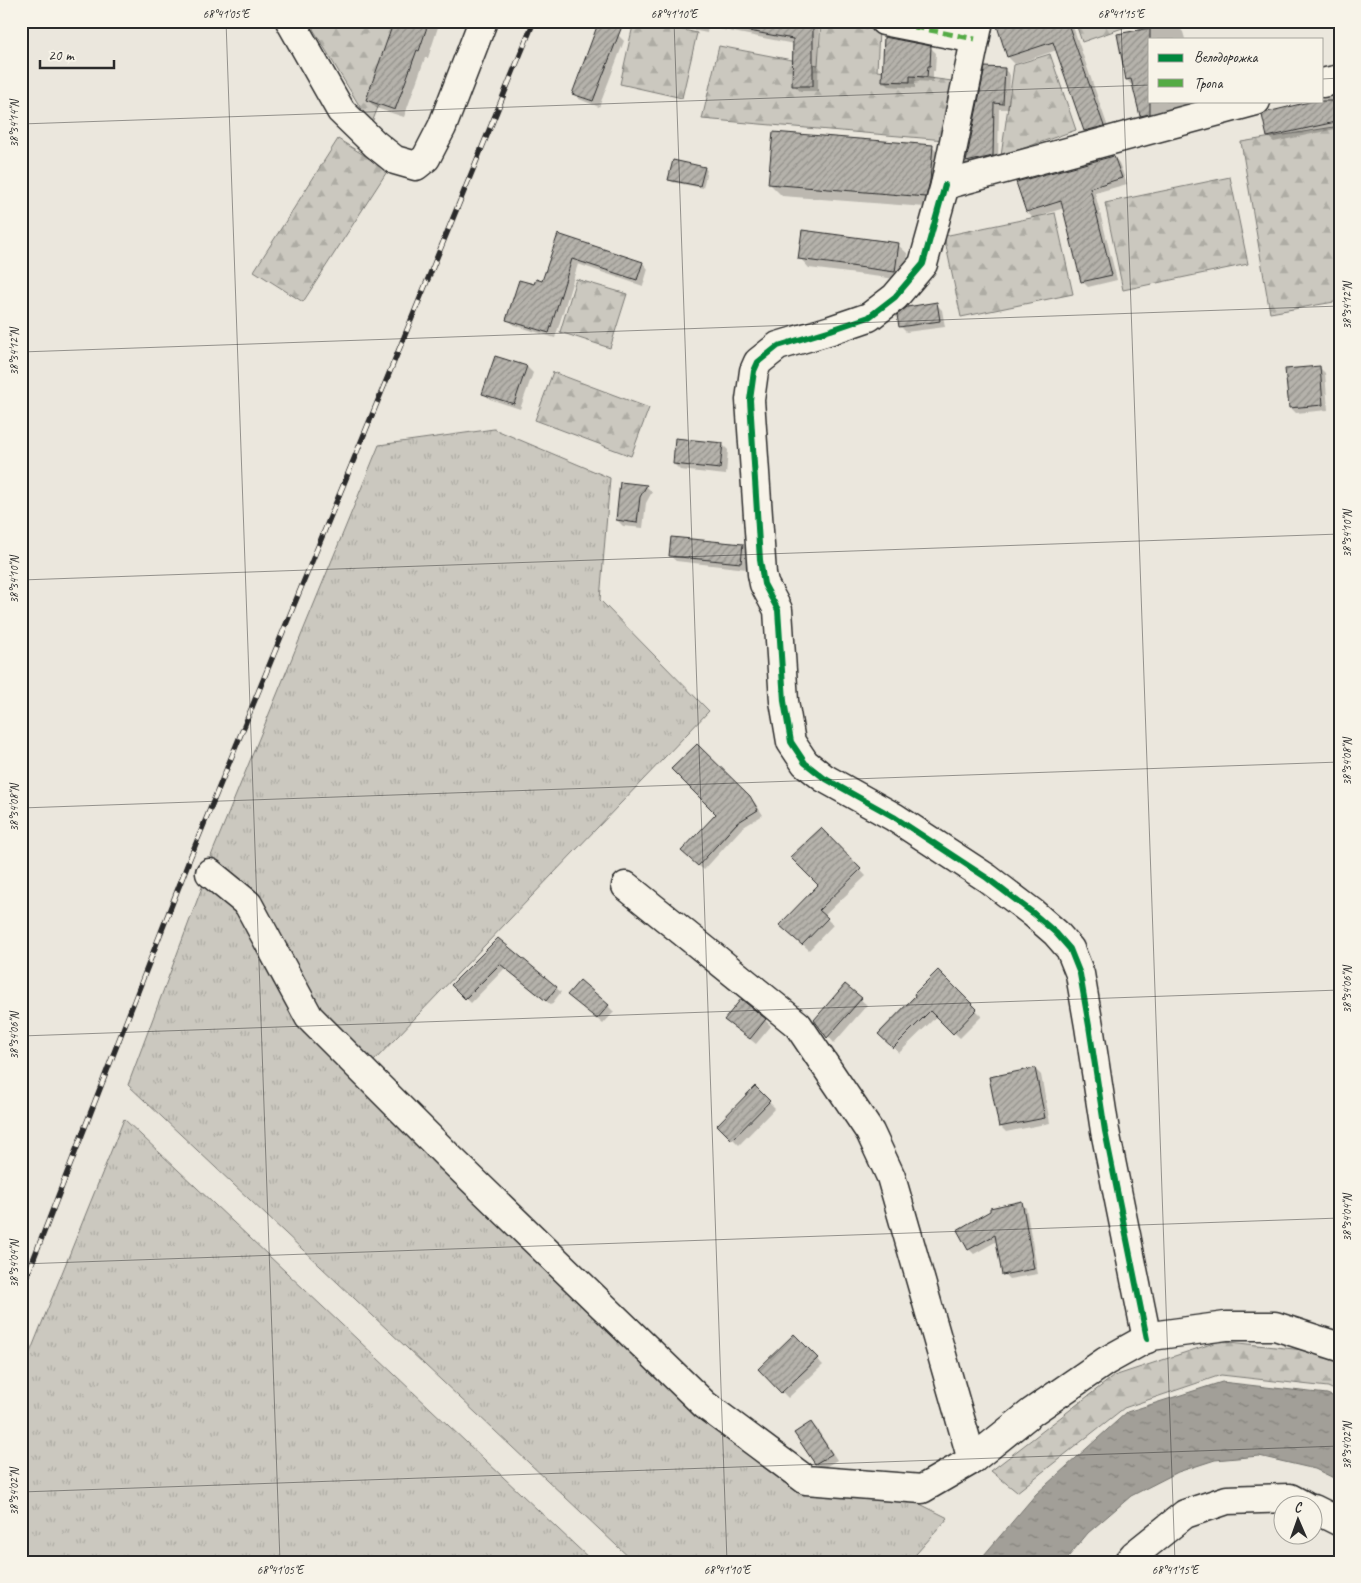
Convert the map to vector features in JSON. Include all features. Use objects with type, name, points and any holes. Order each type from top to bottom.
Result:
[{"type":"street","points":[[290,21],[341,111],[375,144],[395,160],[416,166],[426,158],[442,127],[483,21]]},
{"type":"street","points":[[884,21],[977,30],[945,185],[923,264],[895,297],[869,317],[778,346],[758,362],[754,371],[750,400],[760,560],[764,584],[778,610],[784,700],[791,742],[805,763],[824,778],[894,817],[987,878],[1033,913],[1070,949],[1080,974],[1105,1131],[1147,1339]]},
{"type":"street","points":[[1324,82],[1340,78]]},
{"type":"street","points":[[945,185],[1252,102]]},
{"type":"street","points":[[210,873],[248,904],[309,1017],[451,1159],[705,1405],[806,1480],[922,1489],[972,1460],[1032,1412],[1106,1361],[1151,1336],[1226,1326],[1275,1326],[1340,1347]]},
{"type":"street","points":[[626,886],[798,1025],[870,1132],[891,1176],[972,1460]]},
{"type":"street","points":[[1128,1562],[1185,1514],[1227,1500],[1274,1499]]},
{"type":"street","points":[[1324,1515],[1340,1522]]},
{"type":"green space","points":[[314,21],[412,21],[371,125],[313,29]]},
{"type":"green space","points":[[634,21],[645,21],[697,33],[682,98],[620,84]]},
{"type":"green space","points":[[821,21],[879,30],[877,71],[952,81],[945,140],[702,119],[719,46],[818,65]]},
{"type":"green space","points":[[1075,21],[1137,21],[1137,23],[1082,42]]},
{"type":"green space","points":[[1050,54],[1076,130],[1001,156],[1014,65]]},
{"type":"green space","points":[[1340,126],[1340,301],[1270,313],[1241,142]]},
{"type":"green space","points":[[338,139],[388,170],[303,302],[254,271]]},
{"type":"green space","points":[[1230,177],[1248,264],[1123,290],[1105,203]]},
{"type":"green space","points":[[1055,213],[1073,294],[961,317],[944,236]]},
{"type":"green space","points":[[576,279],[627,294],[610,348],[560,332]]},
{"type":"green space","points":[[553,372],[649,408],[631,456],[535,420]]},
{"type":"green space","points":[[494,429],[610,478],[600,600],[709,711],[373,1062],[314,1002],[254,889],[211,856],[379,445]]},
{"type":"green space","points":[[204,882],[235,906],[301,1022],[692,1408],[799,1492],[918,1503],[948,1518],[909,1562],[634,1562],[128,1085]]},
{"type":"green space","points":[[124,1119],[593,1562],[21,1562],[21,1375]]},
{"type":"green space","points":[[1220,1341],[1340,1354],[1340,1393],[1328,1387],[1221,1375],[1124,1408],[1017,1492],[991,1471],[1114,1376]]},
{"type":"water","points":[[1222,1382],[1327,1394],[1340,1399],[1340,1481],[1315,1469],[1259,1456],[1215,1460],[1178,1472],[1131,1496],[1088,1533],[1064,1562],[978,1562],[1036,1494],[1127,1412]]},
{"type":"building","points":[[394,21],[429,21],[395,110],[366,100]]},
{"type":"building","points":[[599,21],[624,21],[593,101],[572,94]]},
{"type":"building","points":[[750,21],[813,21],[813,86],[792,86],[793,39],[749,31]]},
{"type":"building","points":[[1012,21],[1067,21],[1104,126],[1084,131],[1053,42],[1007,57],[997,26]]},
{"type":"building","points":[[1150,28],[1150,38],[1148,38],[1148,102],[1150,102],[1150,114],[1140,116],[1131,79],[1126,80],[1117,34]]},
{"type":"building","points":[[884,37],[931,46],[930,66],[928,66],[927,77],[910,76],[910,82],[882,81]]},
{"type":"building","points":[[985,67],[1005,68],[1003,104],[994,103],[993,156],[966,162]]},
{"type":"building","points":[[1340,101],[1340,121],[1267,137],[1262,115],[1267,112],[1309,102]]},
{"type":"building","points":[[773,132],[933,145],[930,181],[926,197],[768,184]]},
{"type":"building","points":[[1114,156],[1122,178],[1090,188],[1112,275],[1081,282],[1061,201],[1026,212],[1016,182]]},
{"type":"building","points":[[673,160],[705,167],[700,186],[668,180]]},
{"type":"building","points":[[802,230],[899,243],[895,272],[798,259]]},
{"type":"building","points":[[558,234],[643,262],[637,280],[572,259],[549,333],[506,320],[519,280],[534,284],[536,279],[542,281]]},
{"type":"building","points":[[937,302],[940,321],[899,327],[897,315],[907,307]]},
{"type":"building","points":[[495,356],[527,366],[514,404],[482,394]]},
{"type":"building","points":[[1320,366],[1323,405],[1289,408],[1285,369]]},
{"type":"building","points":[[675,438],[723,443],[720,469],[673,464]]},
{"type":"building","points":[[620,482],[647,485],[640,497],[637,523],[616,520]]},
{"type":"building","points":[[671,537],[743,544],[741,563],[669,556]]},
{"type":"building","points":[[697,744],[750,796],[758,810],[737,823],[698,866],[681,851],[716,814],[671,769]]},
{"type":"building","points":[[821,828],[861,869],[819,910],[828,918],[802,945],[779,925],[818,885],[790,857]]},
{"type":"building","points":[[498,938],[557,987],[546,1001],[500,964],[465,999],[451,985]]},
{"type":"building","points":[[938,970],[977,1009],[953,1034],[930,1011],[893,1048],[878,1034]]},
{"type":"building","points":[[580,980],[609,1005],[597,1019],[567,995]]},
{"type":"building","points":[[845,984],[862,998],[827,1038],[814,1020]]},
{"type":"building","points":[[741,999],[766,1019],[750,1039],[724,1020]]},
{"type":"building","points":[[1035,1068],[1045,1118],[999,1127],[989,1077]]},
{"type":"building","points":[[755,1086],[770,1101],[732,1140],[717,1125]]},
{"type":"building","points":[[1022,1201],[1034,1269],[1002,1275],[995,1235],[968,1250],[957,1230],[990,1211],[990,1208]]},
{"type":"building","points":[[794,1334],[818,1358],[781,1393],[758,1369]]},
{"type":"building","points":[[811,1422],[832,1454],[815,1464],[794,1433]]},
{"type":"railway","points":[[21,1291],[190,858],[534,21]]},
{"type":"marked path","points":[[884,21],[975,39]]},
{"type":"cycle path","points":[[945,185],[923,264],[895,297],[869,317],[778,346],[758,362],[754,371],[750,400],[760,560],[764,584],[778,610],[784,701],[791,742],[805,763],[824,778],[894,817],[987,878],[1033,913],[1056,933],[1070,949],[1080,974],[1105,1131],[1147,1339]]}]
